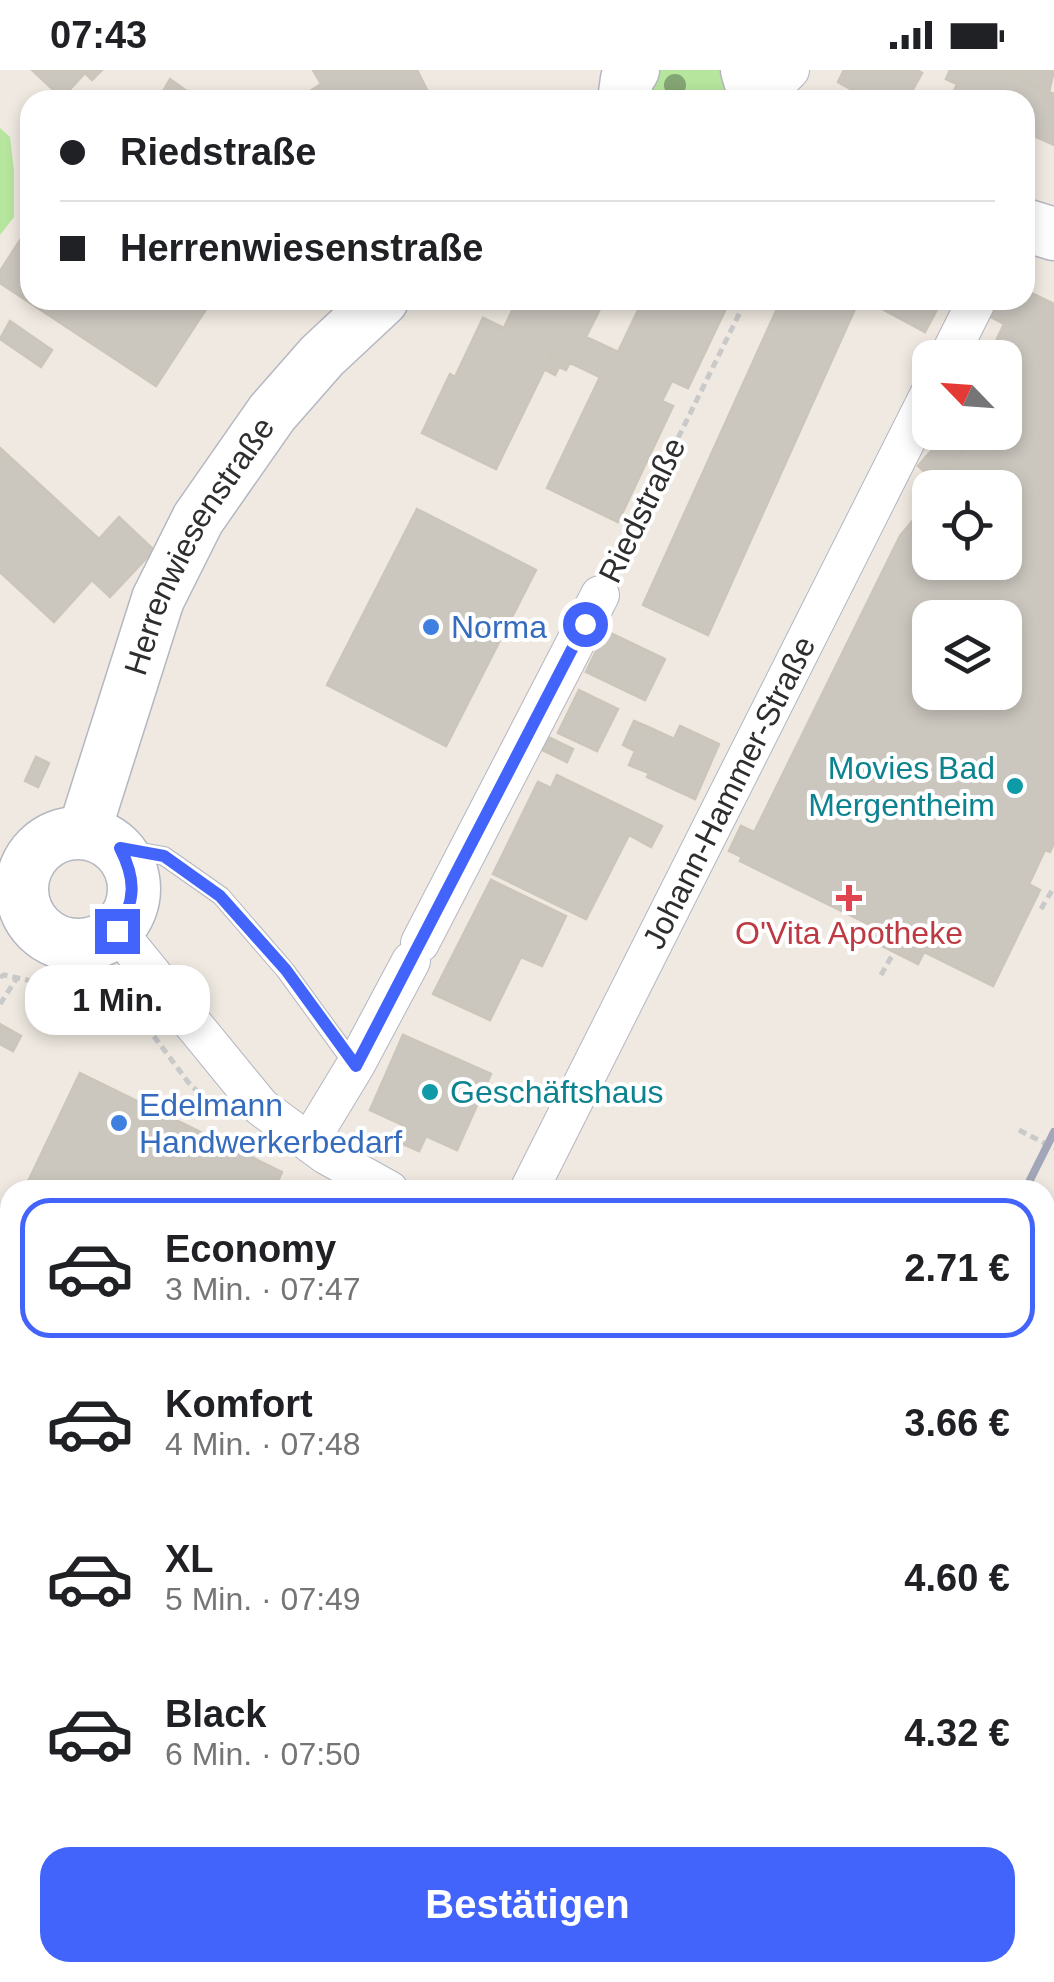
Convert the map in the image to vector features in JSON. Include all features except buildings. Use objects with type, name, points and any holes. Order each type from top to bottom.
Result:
[{"type":"street","name":"Herrenwiesenstraße","points":[[102,840],[158,599],[198,518],[272,414],[322,356],[371,310]]},
{"type":"street","points":[[957,340],[972,310]]},
{"type":"street","name":"Johann-Hammer-Straße","points":[[534,1180],[912,429]]},
{"type":"street","name":"Riedstraße","points":[[309,1142],[356,1066],[600,595]]},
{"type":"street","points":[[66,833],[102,840],[130,868],[134,892],[117,931],[98,943],[62,944],[34,928],[14,945],[25,872],[34,855],[49,842],[66,833]]},
{"type":"street","points":[[117,931],[261,1107],[372,1180]]},
{"type":"lane","points":[[102,840],[164,856],[220,896],[286,970],[356,1066]]},
{"type":"path","name":"Riedstraße","points":[[600,595],[741,310]]},
{"type":"path","points":[[1041,909],[1054,887]]},
{"type":"path","points":[[0,978],[14,945]]},
{"type":"path","points":[[0,1004],[14,945]]},
{"type":"path","points":[[14,945],[64,988],[147,1027],[188,1082],[222,1116]]},
{"type":"path","points":[[881,975],[894,952]]},
{"type":"path","points":[[1020,1130],[1054,1148]]},
{"type":"green space","points":[[633,70],[747,70],[753,90],[627,90]]},
{"type":"green space","points":[[0,128],[10,137],[14,217],[0,235]]},
{"type":"railway","points":[[1030,1180],[1054,1132]]},
{"type":"place","name":"Norma","points":[[431,627]]},
{"type":"place","name":"Movies Bad Mergentheim","points":[[1015,786]]},
{"type":"place","name":"O'Vita Apotheke","points":[[849,898]]},
{"type":"place","name":"Geschäftshaus","points":[[430,1092]]},
{"type":"place","name":"Edelmann Handwerkerbedarf","points":[[119,1123]]},
{"type":"route","points":[[117,931],[134,892],[130,868],[120,848],[164,856],[220,896],[286,970],[356,1066],[585,624]]}]
